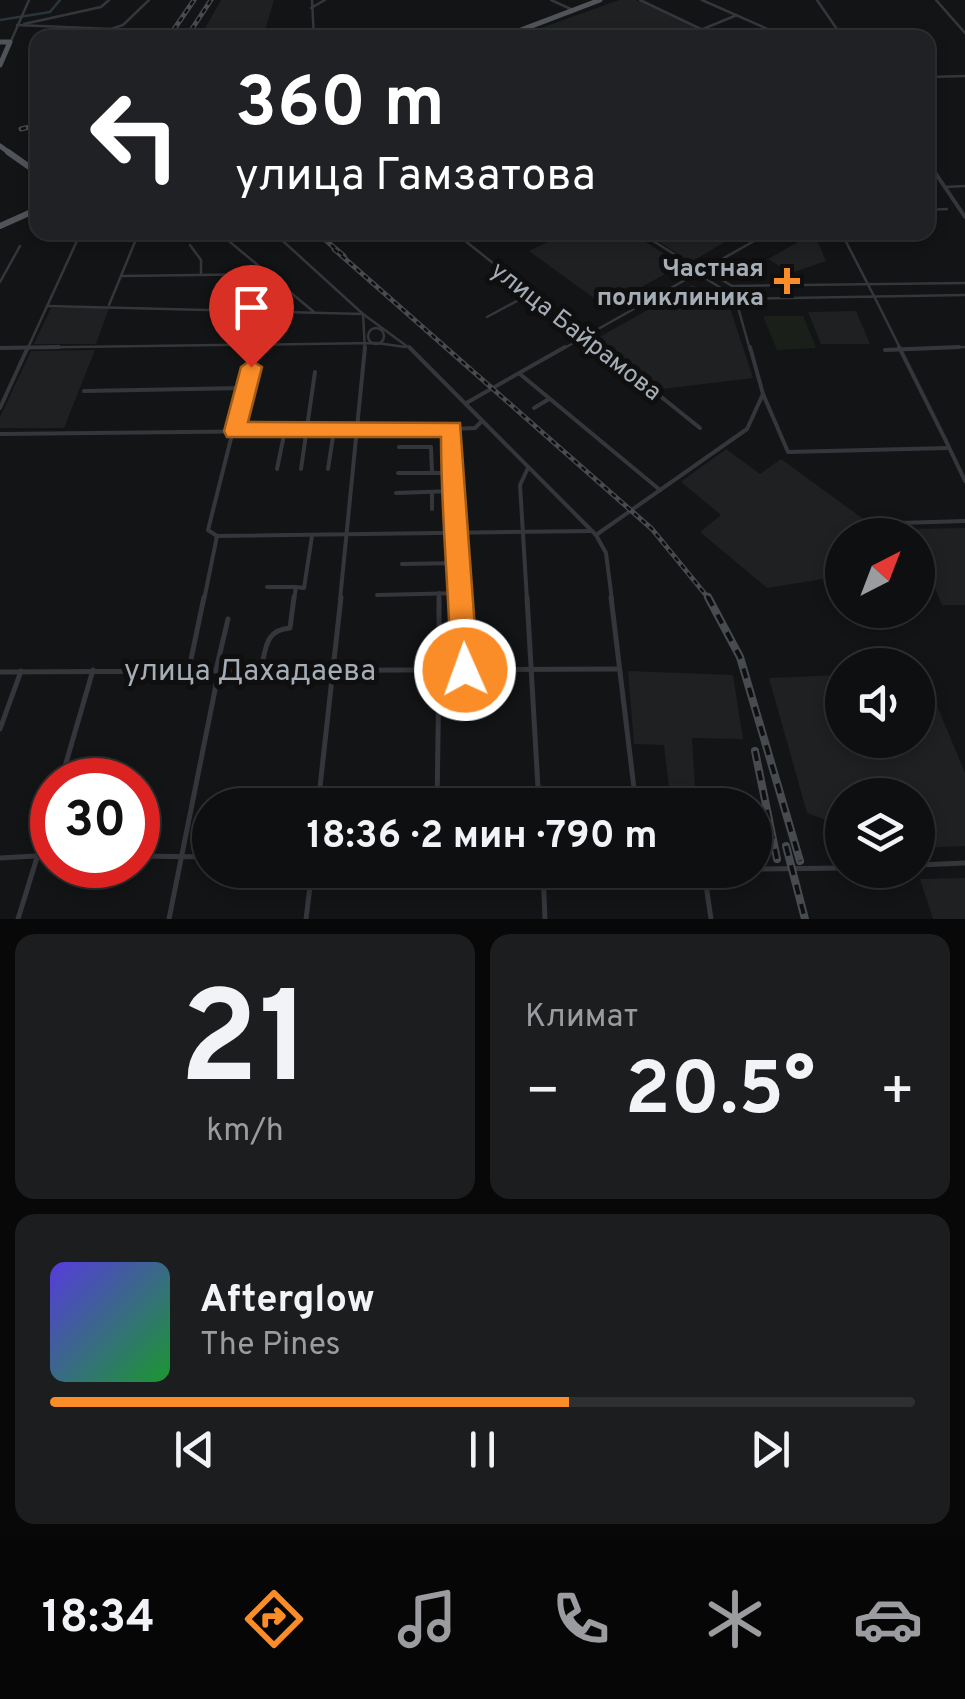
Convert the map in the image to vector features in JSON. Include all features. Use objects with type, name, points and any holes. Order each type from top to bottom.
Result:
[{"type":"main road","points":[[526,30],[600,0]]},
{"type":"main road","points":[[0,42],[10,42],[0,64]]},
{"type":"main road","points":[[0,146],[30,167]]},
{"type":"main road","points":[[0,226],[30,213]]},
{"type":"street","points":[[10,42],[29,0]]},
{"type":"street","points":[[17,25],[101,6],[109,0]]},
{"type":"street","points":[[17,25],[116,28],[148,0]]},
{"type":"street","points":[[312,0],[313,30]]},
{"type":"street","points":[[311,8],[326,0]]},
{"type":"street","points":[[552,0],[573,10]]},
{"type":"street","points":[[640,0],[702,29],[737,15]]},
{"type":"street","points":[[702,0],[770,30]]},
{"type":"street","points":[[817,0],[838,30]]},
{"type":"street","points":[[936,0],[965,33]]},
{"type":"street","points":[[935,77],[965,76]]},
{"type":"street","points":[[935,173],[962,207],[965,217]]},
{"type":"street","points":[[944,187],[965,186]]},
{"type":"street","points":[[935,210],[947,209]]},
{"type":"street","points":[[0,408],[77,240]]},
{"type":"street","points":[[109,306],[136,240]]},
{"type":"street","points":[[227,240],[314,312]]},
{"type":"street","points":[[282,240],[362,314],[410,348],[468,402],[482,421],[594,533],[606,553],[634,788]]},
{"type":"street","name":"улица Байрамова","points":[[464,240],[700,428]]},
{"type":"street","points":[[652,240],[732,286],[965,283]]},
{"type":"street","points":[[468,402],[756,240]]},
{"type":"street","points":[[844,240],[965,481]]},
{"type":"street","points":[[190,245],[201,260],[202,275]]},
{"type":"street","points":[[0,282],[20,246]]},
{"type":"street","points":[[701,271],[733,297],[876,299],[965,295]]},
{"type":"street","points":[[121,276],[267,274]]},
{"type":"street","points":[[732,286],[764,394],[788,452],[947,448]]},
{"type":"street","points":[[487,317],[530,294]]},
{"type":"street","points":[[47,306],[362,314]]},
{"type":"street","points":[[263,310],[208,530],[217,536],[594,533],[747,429],[764,394]]},
{"type":"street","points":[[362,314],[369,341],[410,348]]},
{"type":"street","points":[[320,788],[359,429],[364,344],[372,330],[383,331]]},
{"type":"street","points":[[0,348],[364,344],[385,339],[383,331]]},
{"type":"street","points":[[885,350],[922,352],[965,347]]},
{"type":"street","points":[[301,468],[315,372]]},
{"type":"street","points":[[520,374],[660,490]]},
{"type":"street","points":[[84,391],[246,388]]},
{"type":"street","points":[[534,408],[549,398]]},
{"type":"street","points":[[0,434],[452,429],[475,428],[482,421]]},
{"type":"street","points":[[452,429],[454,534],[461,563],[465,670]]},
{"type":"street","points":[[277,469],[285,430]]},
{"type":"street","points":[[328,469],[334,430]]},
{"type":"street","points":[[398,447],[431,448],[432,472]]},
{"type":"street","points":[[528,468],[520,481],[538,788]]},
{"type":"street","points":[[398,473],[452,472]]},
{"type":"street","points":[[396,493],[453,491]]},
{"type":"street","points":[[432,492],[432,509]]},
{"type":"street","points":[[935,522],[965,521]]},
{"type":"street","points":[[189,669],[217,536]]},
{"type":"street","points":[[267,586],[304,588],[312,536]]},
{"type":"street","points":[[402,564],[461,563]]},
{"type":"street","points":[[262,669],[268,636],[278,629],[290,628],[296,587]]},
{"type":"street","points":[[377,595],[462,593]]},
{"type":"street","points":[[439,594],[439,628],[463,628]]},
{"type":"street","points":[[169,919],[228,619]]},
{"type":"street","name":"улица Дахадаева","points":[[0,672],[619,669]]},
{"type":"street","points":[[67,758],[92,670]]},
{"type":"street","points":[[437,788],[439,670]]},
{"type":"street","points":[[0,728],[20,671]]},
{"type":"street","points":[[0,858],[30,856]]},
{"type":"street","points":[[160,856],[192,856]]},
{"type":"street","points":[[935,864],[965,863]]},
{"type":"street","points":[[772,870],[825,868]]},
{"type":"street","points":[[18,919],[30,882]]},
{"type":"street","points":[[306,919],[310,888]]},
{"type":"street","points":[[544,888],[545,919]]},
{"type":"street","points":[[706,888],[711,919]]},
{"type":"shaded area","points":[[221,0],[274,0],[265,30],[204,30]]},
{"type":"shaded area","points":[[619,0],[636,0],[699,28],[694,30],[535,30]]},
{"type":"shaded area","points":[[552,240],[643,240],[681,265],[606,307],[529,251]]},
{"type":"shaded area","points":[[656,240],[728,240],[691,262]]},
{"type":"shaded area","points":[[802,240],[817,240],[826,261],[791,273],[768,259]]},
{"type":"shaded area","points":[[692,285],[728,302],[753,378],[646,391],[596,339]]},
{"type":"shaded area","points":[[51,308],[109,308],[96,344],[34,344]]},
{"type":"shaded area","points":[[856,311],[870,344],[821,344],[808,312]]},
{"type":"shaded area","points":[[763,316],[803,316],[816,348],[777,350]]},
{"type":"shaded area","points":[[95,350],[64,428],[0,428],[0,417],[31,351]]},
{"type":"shaded area","points":[[726,449],[760,474],[781,459],[862,518],[825,518],[825,579],[767,588],[700,532],[721,515],[681,482]]},
{"type":"shaded area","points":[[965,528],[965,605],[942,605],[935,588],[935,529]]},
{"type":"shaded area","points":[[628,671],[733,675],[743,739],[692,738],[695,788],[669,788],[664,745],[634,744]]},
{"type":"shaded area","points":[[825,676],[825,758],[935,758],[935,701],[965,773],[965,846],[935,847],[935,778],[825,778],[825,820],[807,813],[769,678]]},
{"type":"shaded area","points":[[965,878],[965,919],[933,919],[923,888],[935,888],[935,879]]},
{"type":"waterway","points":[[0,20],[50,12],[60,0]]},
{"type":"railway","points":[[173,30],[194,0]]},
{"type":"railway","points":[[191,30],[211,0]]},
{"type":"railway","points":[[21,129],[30,127]]},
{"type":"railway","points":[[325,240],[344,256]]},
{"type":"railway","points":[[334,249],[652,529],[709,599]]},
{"type":"railway","points":[[709,599],[740,657],[800,861]]},
{"type":"railway","points":[[755,751],[777,859]]},
{"type":"railway","points":[[786,846],[805,919]]},
{"type":"place","name":"Частная поликлиника","points":[[787,281]]},
{"type":"route","points":[[251,367],[235,431],[452,429],[454,534],[461,563],[465,670]]}]
